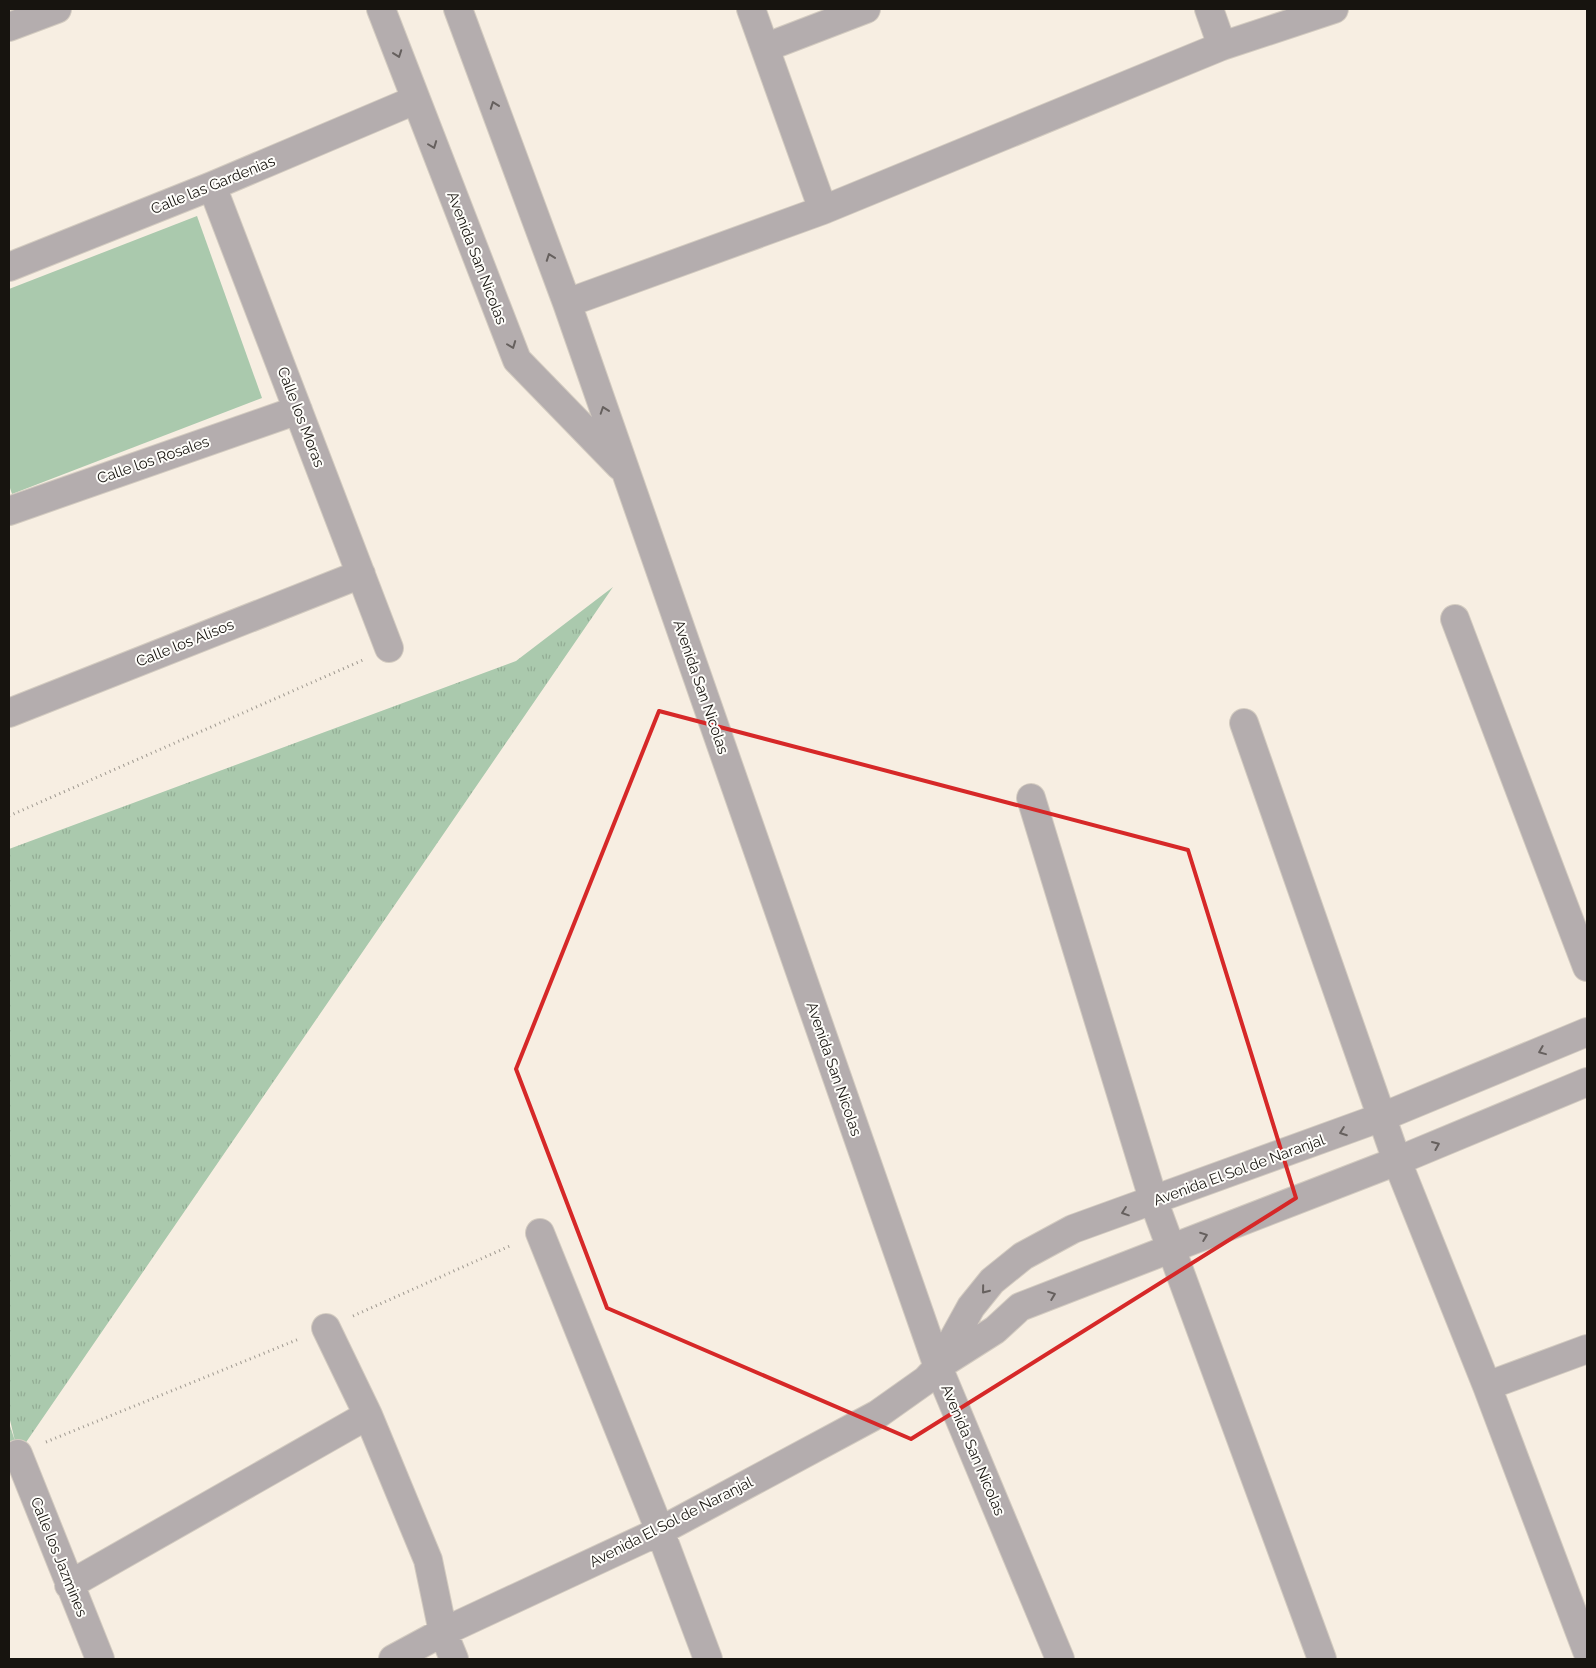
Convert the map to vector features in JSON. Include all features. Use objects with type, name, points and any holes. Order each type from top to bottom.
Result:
[{"type":"street","points":[[9,28],[57,9]]},
{"type":"street","name":"Avenida San Nicolas","points":[[381,9],[517,360],[626,473]]},
{"type":"street","name":"Avenida San Nicolas","points":[[458,9],[567,303],[938,1367],[1060,1659]]},
{"type":"street","points":[[751,9],[767,47],[823,210]]},
{"type":"street","points":[[767,47],[866,9]]},
{"type":"street","points":[[1209,9],[1222,46]]},
{"type":"street","points":[[567,303],[823,210],[1222,46],[1334,9]]},
{"type":"street","name":"Calle las Gardenias","points":[[9,267],[212,186],[415,100]]},
{"type":"street","name":"Calle los Moras","points":[[212,186],[389,648]]},
{"type":"street","name":"Calle los Rosales","points":[[9,511],[298,410]]},
{"type":"street","name":"Calle los Alisos","points":[[9,713],[361,574]]},
{"type":"street","points":[[1456,619],[1587,967]]},
{"type":"street","points":[[1244,723],[1397,1161],[1487,1386],[1587,1651]]},
{"type":"street","points":[[1031,798],[1154,1202],[1322,1659]]},
{"type":"street","name":"Avenida El Sol de Naranjal","points":[[394,1659],[443,1632],[660,1531],[878,1414],[926,1380],[938,1367],[971,1307],[992,1281],[1023,1256],[1074,1229],[1154,1202],[1382,1117],[1587,1032]]},
{"type":"street","name":"Avenida El Sol de Naranjal","points":[[938,1367],[995,1330],[1020,1307],[1397,1161],[1587,1082]]},
{"type":"street","points":[[540,1233],[660,1531],[708,1659]]},
{"type":"street","points":[[326,1328],[368,1415],[428,1560],[443,1632],[454,1659]]},
{"type":"street","points":[[1487,1386],[1587,1348]]},
{"type":"street","points":[[69,1584],[368,1415]]},
{"type":"street","name":"Calle los Jazmines","points":[[18,1454],[100,1659]]},
{"type":"path","points":[[9,816],[389,648]]},
{"type":"path","points":[[18,1454],[326,1328],[540,1233]]},
{"type":"highlighted area","points":[[659,711],[1188,850],[1296,1198],[911,1439],[607,1308],[516,1069]]},
{"type":"green space","points":[[197,216],[262,398],[12,494],[9,485],[9,289]]},
{"type":"green space","points":[[613,587],[18,1454],[9,1457],[9,1423],[15,1441],[9,1416],[9,849],[516,661]]}]
